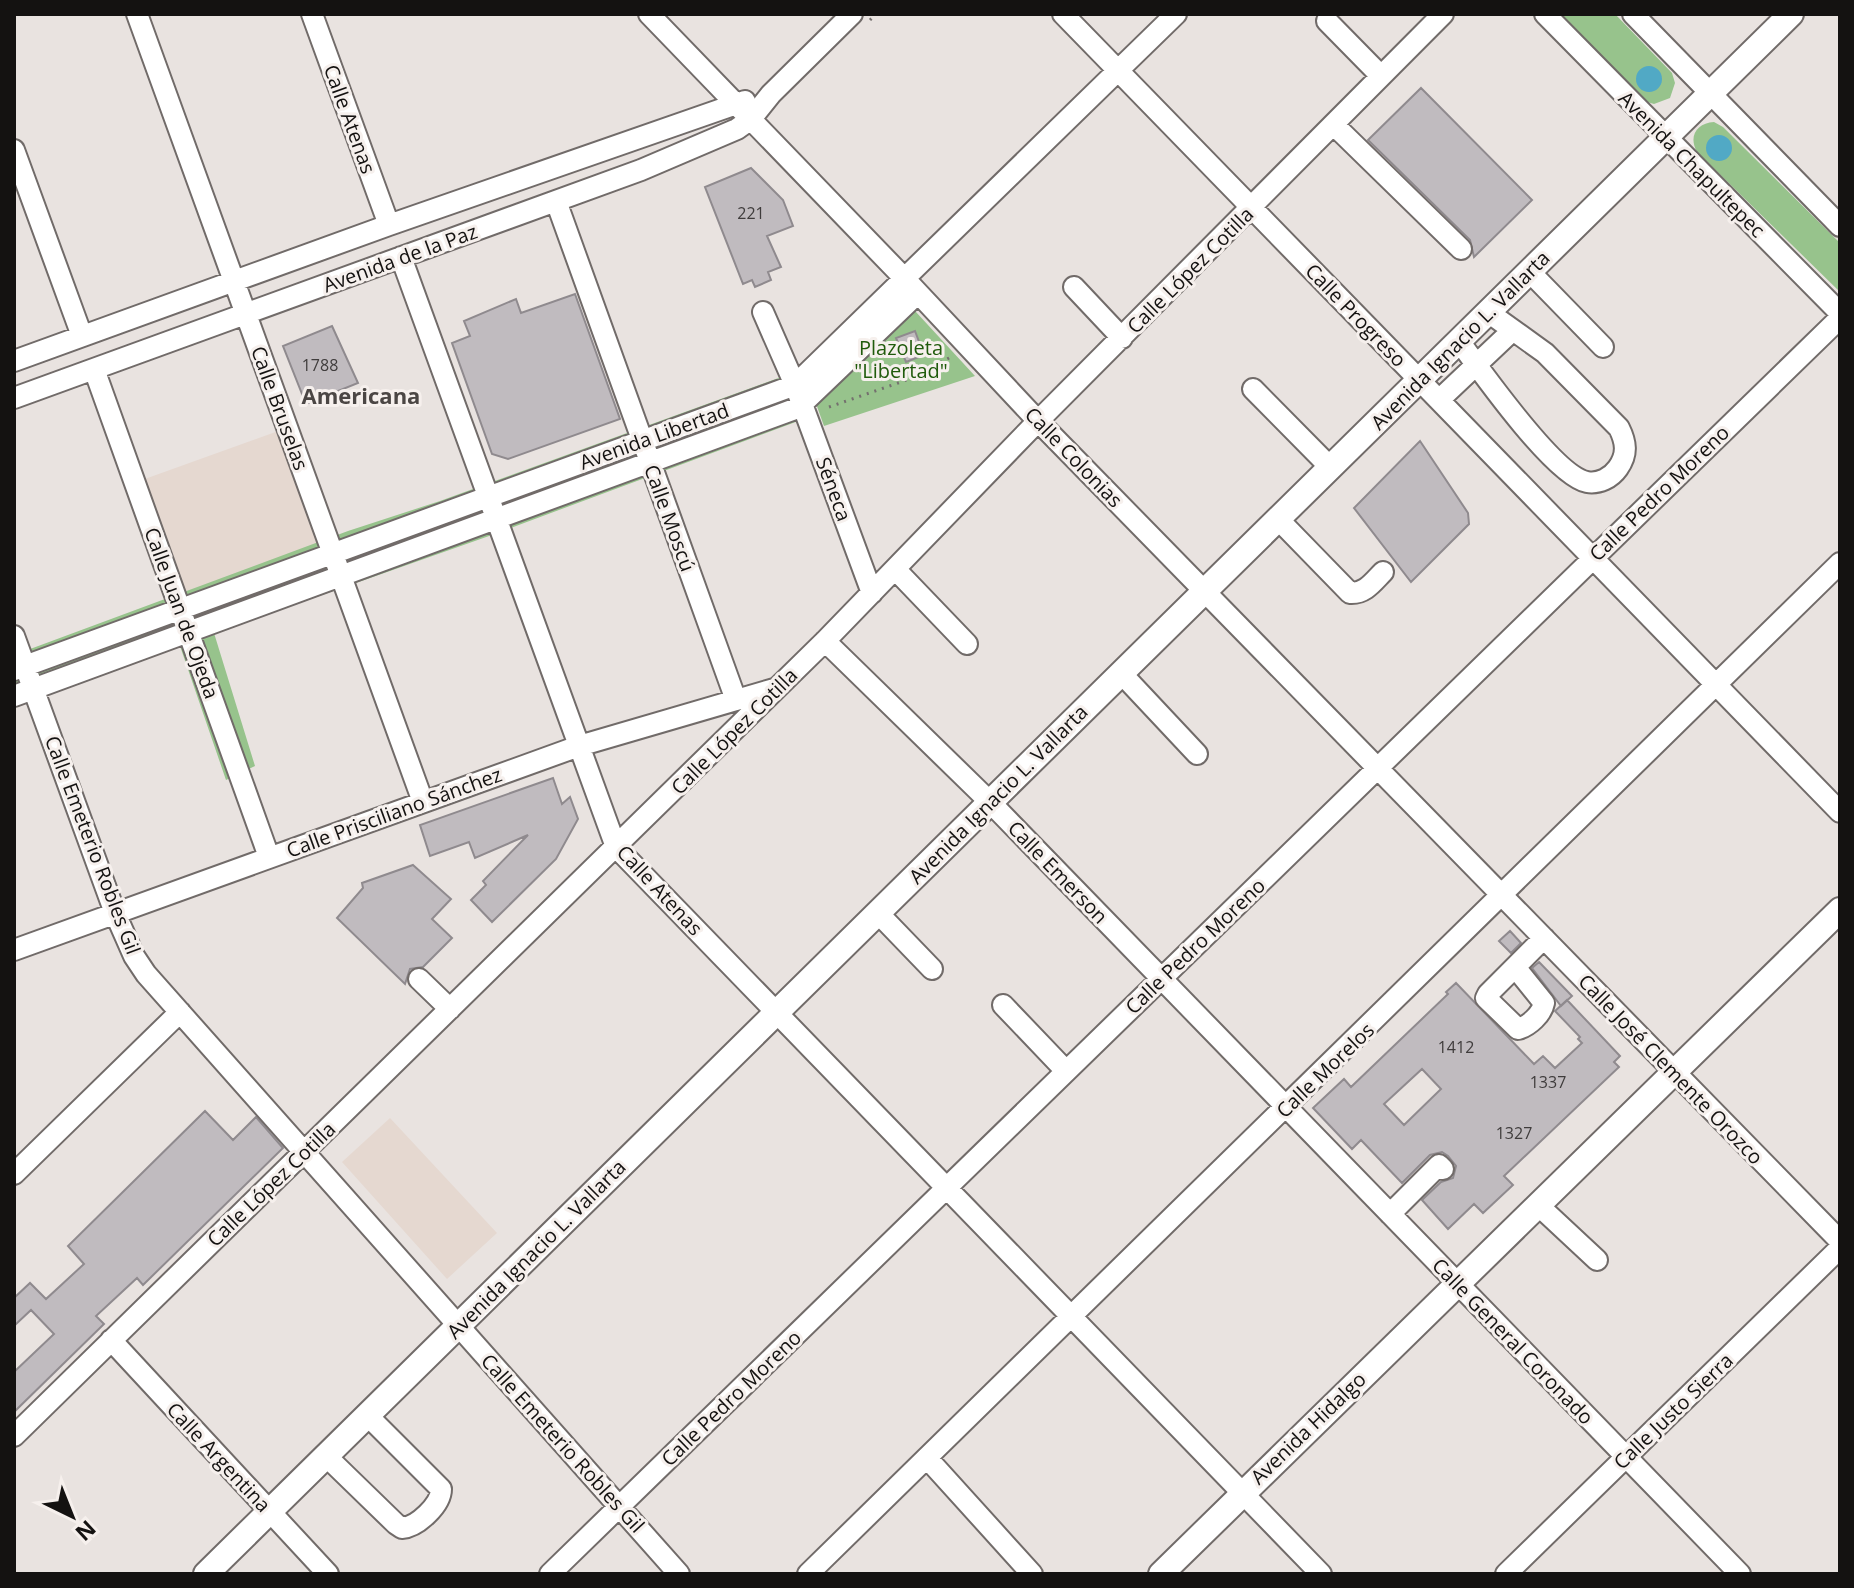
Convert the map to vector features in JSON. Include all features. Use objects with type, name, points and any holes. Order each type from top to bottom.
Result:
[{"type":"main road","name":"Avenida Ignacio L. Vallarta","points":[[206,1574],[1791,14]]},
{"type":"main road","points":[[1675,1072],[1840,910]]},
{"type":"main road","name":"Avenida Hidalgo","points":[[1161,1574],[1675,1072]]},
{"type":"street","name":"Calle Bruselas","points":[[137,14],[423,802]]},
{"type":"street","name":"Calle Atenas","points":[[312,14],[389,225]]},
{"type":"street","name":"Calle Colonias","points":[[649,14],[1038,421],[1503,896]]},
{"type":"street","name":"Avenida de la Paz","points":[[14,398],[556,201],[737,129],[751,119],[771,94],[852,14]]},
{"type":"street","name":"Calle Progreso","points":[[1063,14],[1840,812]]},
{"type":"street","name":"Avenida Libertad","points":[[14,696],[651,464],[802,402],[1176,14]]},
{"type":"street","name":"Calle López Cotilla","points":[[14,1436],[825,641],[1038,421],[1443,14]]},
{"type":"street","name":"Avenida Chapultepec","points":[[1545,14],[1840,315]]},
{"type":"street","points":[[1633,14],[1840,226]]},
{"type":"street","points":[[1327,21],[1381,76]]},
{"type":"street","name":"Avenida de la Paz","points":[[14,361],[389,225],[771,94]]},
{"type":"street","points":[[1334,125],[1461,249]]},
{"type":"street","points":[[14,150],[82,336]]},
{"type":"street","name":"Calle Moscú","points":[[556,201],[736,700]]},
{"type":"street","name":"Calle Atenas","points":[[401,257],[616,847],[1321,1574]]},
{"type":"street","points":[[1529,271],[1603,347]]},
{"type":"street","points":[[1074,287],[1122,338]]},
{"type":"street","name":"Séneca","points":[[763,312],[802,402],[872,593]]},
{"type":"street","points":[[1459,341],[1510,411],[1571,475],[1585,482],[1600,483],[1616,472],[1625,457],[1624,440],[1619,428],[1551,358],[1488,312]]},
{"type":"street","name":"Calle Pedro Moreno","points":[[550,1574],[1840,315]]},
{"type":"street","points":[[1439,400],[1513,330]]},
{"type":"street","name":"Calle Juan de Ojeda","points":[[94,369],[269,857]]},
{"type":"street","points":[[1253,389],[1330,467]]},
{"type":"street","name":"Avenida Libertad","points":[[20,668],[642,441],[802,402]]},
{"type":"street","points":[[1278,519],[1350,593],[1364,590],[1383,572]]},
{"type":"street","name":"Calle Morelos","points":[[808,1574],[1840,563]]},
{"type":"street","points":[[895,569],[967,644]]},
{"type":"street","name":"Calle Emeterio Robles Gil","points":[[14,636],[20,668],[34,689],[115,913],[134,956],[146,974],[679,1574]]},
{"type":"street","name":"Calle Emerson","points":[[825,641],[990,802],[1287,1107]]},
{"type":"street","points":[[1121,673],[1197,754]]},
{"type":"street","name":"Calle Prisciliano Sánchez","points":[[14,950],[579,746],[778,687]]},
{"type":"street","name":"Calle José Clemente Orozco","points":[[1503,896],[1840,1241]]},
{"type":"street","points":[[878,913],[932,969]]},
{"type":"street","points":[[1515,967],[1544,938]]},
{"type":"street","points":[[419,979],[450,1009]]},
{"type":"street","points":[[1003,1005],[1066,1071]]},
{"type":"street","points":[[14,1174],[180,1012]]},
{"type":"street","name":"Calle General Coronado","points":[[1287,1107],[1740,1574]]},
{"type":"street","points":[[1390,1214],[1439,1165],[1443,1169]]},
{"type":"street","points":[[1538,1205],[1597,1260]]},
{"type":"street","name":"Calle Justo Sierra","points":[[1506,1574],[1840,1248]]},
{"type":"street","name":"Calle Argentina","points":[[111,1340],[328,1574]]},
{"type":"street","points":[[326,1456],[402,1528],[415,1524],[437,1502],[441,1489],[371,1411]]},
{"type":"street","points":[[371,1411],[439,1472]]},
{"type":"street","points":[[927,1458],[1032,1574]]},
{"type":"path","points":[[802,402],[904,381],[968,346]]},
{"type":"shaded area","points":[[281,430],[324,550],[185,601],[142,480]]},
{"type":"shaded area","points":[[390,1118],[497,1233],[447,1279],[342,1162]]},
{"type":"green space","points":[[1560,14],[1615,14],[1672,73],[1675,83],[1670,98],[1654,104],[1644,101]]},
{"type":"green space","points":[[1714,122],[1723,127],[1840,243],[1840,292],[1697,152],[1693,141],[1696,131]]},
{"type":"green space","name":"Plazoleta \"Libertad\"","points":[[904,299],[975,376],[824,426],[814,398]]},
{"type":"green space","points":[[784,376],[801,420],[489,536],[214,633],[255,766],[226,780],[180,646],[14,706],[14,655],[348,531],[440,501]]},
{"type":"water","points":[[1649,66],[1658,70],[1662,79],[1658,88],[1649,92],[1640,88],[1636,79],[1640,70]]},
{"type":"water","points":[[1719,135],[1728,139],[1732,148],[1728,157],[1719,161],[1710,157],[1706,148],[1710,139]]},
{"type":"building","points":[[1421,88],[1532,200],[1474,257],[1470,240],[1368,140]]},
{"type":"building","points":[[751,168],[783,200],[793,226],[767,236],[781,267],[768,272],[771,280],[755,287],[752,280],[743,284],[705,187]]},
{"type":"building","points":[[575,294],[620,419],[508,459],[492,454],[452,343],[470,336],[464,321],[516,299],[521,313]]},
{"type":"building","points":[[332,326],[358,383],[306,404],[283,346]]},
{"type":"building","points":[[915,331],[924,355],[906,362],[896,338]]},
{"type":"building","points":[[1420,441],[1468,513],[1469,524],[1411,582],[1354,508]]},
{"type":"building","points":[[553,778],[562,804],[570,797],[578,819],[556,859],[492,922],[471,900],[486,885],[483,881],[528,835],[475,858],[469,842],[430,856],[420,825]]},
{"type":"building","points":[[413,865],[451,899],[432,919],[452,938],[423,967],[410,969],[405,984],[337,918],[363,888],[362,883]]},
{"type":"building","points":[[1510,931],[1521,943],[1511,953],[1499,941]]},
{"type":"building","points":[[1539,962],[1572,996],[1561,1006],[1532,968]]},
{"type":"building","points":[[1456,983],[1534,1064],[1543,1056],[1555,1068],[1582,1043],[1555,1011],[1567,1000],[1620,1056],[1614,1062],[1619,1067],[1504,1176],[1513,1185],[1483,1213],[1474,1204],[1448,1229],[1422,1200],[1441,1182],[1453,1178],[1456,1166],[1448,1156],[1442,1152],[1430,1155],[1402,1183],[1361,1140],[1352,1149],[1313,1108],[1344,1079],[1351,1087],[1448,994],[1446,992]],"holes":[[[1422,1069],[1441,1089],[1404,1125],[1384,1104]]]},
{"type":"building","points":[[205,1111],[233,1140],[256,1117],[283,1148],[143,1285],[137,1278],[96,1316],[104,1324],[14,1412],[14,1372],[54,1334],[31,1310],[14,1326],[14,1298],[30,1283],[46,1299],[84,1264],[68,1246]]},
{"type":"district","name":"Americana","points":[[361,395]]}]
